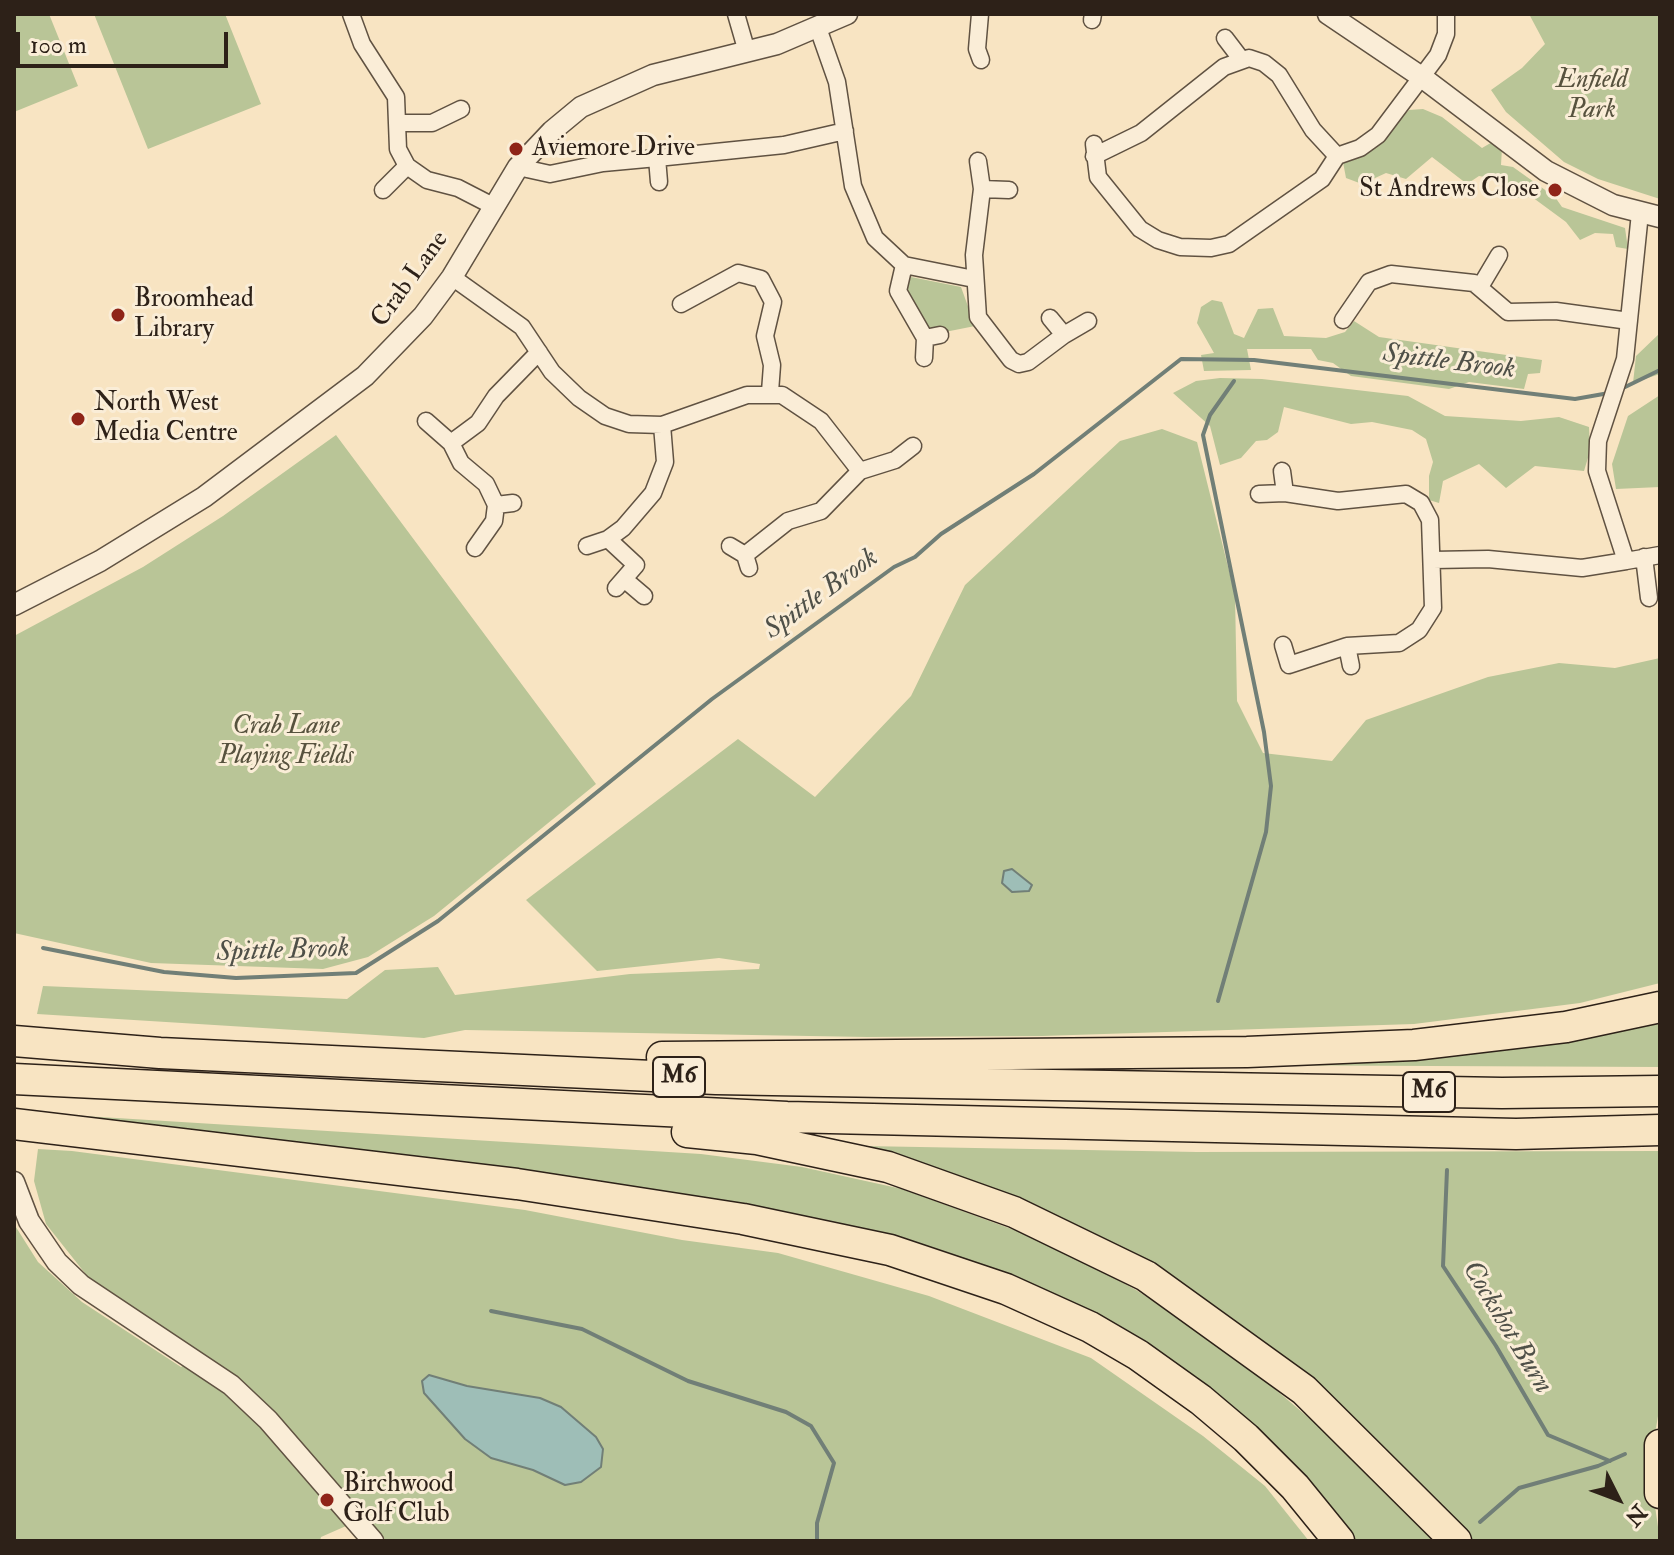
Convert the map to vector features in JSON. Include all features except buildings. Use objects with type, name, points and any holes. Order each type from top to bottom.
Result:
[{"type":"highway","points":[[160,1053],[800,1058],[1247,1052],[1414,1045],[1566,1027],[1660,1007]]},
{"type":"highway","name":"M6","points":[[14,1041],[160,1053],[732,1079],[1502,1093],[1660,1091]]},
{"type":"highway","name":"M6","points":[[14,1079],[147,1088],[787,1117],[1516,1134],[1660,1130]]},
{"type":"highway","points":[[147,1088],[757,1139],[888,1167],[954,1189],[1079,1240],[1146,1276],[1204,1315],[1304,1390],[1456,1541]]},
{"type":"highway","points":[[14,1124],[517,1184],[743,1219],[904,1254],[1006,1289],[1090,1327],[1138,1355],[1201,1400],[1246,1438],[1295,1487],[1339,1541]]},
{"type":"highway","points":[[1660,1445],[1660,1493]]},
{"type":"street","points":[[351,14],[362,44],[396,97],[398,149],[407,166],[427,180],[458,188],[493,206]]},
{"type":"street","points":[[736,14],[747,52]]},
{"type":"street","name":"Crab Lane","points":[[14,605],[100,561],[191,505],[333,402],[399,343],[452,277],[518,167],[581,107],[616,88],[653,75],[747,52],[818,28],[847,14]]},
{"type":"street","points":[[980,14],[977,49],[981,60]]},
{"type":"street","points":[[1328,14],[1423,78],[1546,171],[1574,188],[1650,215],[1629,321],[1625,359],[1598,441],[1597,471],[1626,561]]},
{"type":"street","points":[[1337,156],[1313,130],[1279,75],[1257,60],[1241,59],[1224,67],[1141,133],[1094,150],[1103,185],[1140,229],[1163,243],[1220,247],[1237,239],[1322,179],[1337,156],[1360,148],[1378,135],[1423,78],[1443,44],[1446,14]]},
{"type":"street","points":[[818,28],[837,82],[853,186],[867,222],[882,248],[904,265],[974,279]]},
{"type":"street","points":[[1225,38],[1241,59]]},
{"type":"street","points":[[398,123],[432,123],[461,109]]},
{"type":"street","points":[[518,167],[550,174],[603,163],[746,151],[845,131]]},
{"type":"street","points":[[657,158],[659,182]]},
{"type":"street","points":[[978,161],[982,189],[974,279],[978,317],[1015,363],[1028,362],[1088,321]]},
{"type":"street","points":[[383,190],[407,166]]},
{"type":"street","points":[[982,189],[1009,190]]},
{"type":"street","points":[[1480,287],[1499,255]]},
{"type":"street","points":[[904,265],[898,291],[932,337],[924,358]]},
{"type":"street","points":[[681,304],[738,273],[754,275],[767,284],[773,302],[765,336],[772,365],[770,392]]},
{"type":"street","points":[[1343,320],[1363,288],[1383,276],[1455,280],[1480,287],[1508,312],[1556,311],[1629,321]]},
{"type":"street","points":[[452,277],[522,327],[567,387],[605,416],[629,424],[662,425],[747,395],[770,392],[790,398],[821,421],[860,471]]},
{"type":"street","points":[[1050,318],[1064,335]]},
{"type":"street","points":[[451,443],[478,423],[496,396],[539,352]]},
{"type":"street","points":[[426,421],[451,443],[461,463],[505,504],[475,548]]},
{"type":"street","points":[[587,546],[608,539],[634,517],[659,482],[665,462],[662,425]]},
{"type":"street","points":[[730,546],[747,561],[788,521],[821,511],[860,471],[895,460],[913,446]]},
{"type":"street","points":[[1282,471],[1285,493]]},
{"type":"street","points":[[1259,494],[1285,493],[1327,501],[1393,494],[1411,496],[1429,514],[1433,608],[1419,630],[1399,643],[1347,646],[1289,665],[1283,645]]},
{"type":"street","points":[[608,539],[636,565],[620,584],[644,596]]},
{"type":"street","points":[[1433,560],[1488,559],[1582,568],[1652,556],[1649,598]]},
{"type":"street","points":[[1347,646],[1351,666]]},
{"type":"street","points":[[14,1182],[40,1240],[73,1278],[231,1385],[268,1420],[373,1541]]},
{"type":"green space","points":[[14,14],[49,14],[78,86],[14,112]]},
{"type":"green space","points":[[94,14],[225,14],[261,104],[148,149]]},
{"type":"green space","name":"Enfield Park","points":[[1529,14],[1660,14],[1660,199],[1598,179],[1564,162],[1506,112],[1491,90],[1522,68],[1545,44]]},
{"type":"green space","points":[[1423,109],[1442,117],[1482,148],[1494,141],[1502,148],[1501,165],[1513,167],[1555,197],[1562,207],[1625,228],[1628,249],[1616,247],[1613,234],[1595,233],[1580,240],[1566,222],[1532,197],[1517,198],[1491,178],[1479,176],[1467,184],[1432,157],[1406,179],[1386,173],[1362,184],[1346,178],[1343,162],[1388,132],[1409,110]]},
{"type":"green space","points":[[911,277],[961,287],[975,326],[935,334],[927,329],[905,291]]},
{"type":"green space","points":[[1212,300],[1222,302],[1234,334],[1244,338],[1258,309],[1273,308],[1284,336],[1326,338],[1345,332],[1354,321],[1379,337],[1542,360],[1540,373],[1528,374],[1524,389],[1469,382],[1449,389],[1351,376],[1333,363],[1318,360],[1311,349],[1247,349],[1251,370],[1204,371],[1201,355],[1214,353],[1197,323],[1201,307]]},
{"type":"green space","points":[[1660,333],[1660,374],[1633,383],[1636,356]]},
{"type":"green space","points":[[1262,379],[1408,396],[1445,416],[1521,421],[1559,417],[1589,427],[1590,451],[1584,471],[1535,466],[1506,488],[1479,464],[1443,481],[1439,503],[1429,500],[1429,476],[1433,462],[1426,439],[1412,430],[1372,422],[1351,424],[1284,407],[1278,432],[1267,440],[1256,441],[1241,458],[1220,465],[1210,426],[1173,393],[1196,381]]},
{"type":"green space","points":[[1660,395],[1660,487],[1616,489],[1612,464],[1628,416]]},
{"type":"green space","points":[[1162,429],[1197,442],[1235,595],[1237,701],[1263,753],[1332,761],[1366,720],[1488,677],[1559,663],[1615,668],[1660,658],[1660,983],[1580,1003],[1414,1024],[1042,1036],[867,1037],[465,1030],[424,1038],[37,1014],[43,986],[347,999],[385,970],[438,967],[455,995],[630,974],[759,969],[760,964],[719,958],[597,971],[526,900],[738,739],[815,797],[911,696],[965,585],[1120,441]]},
{"type":"green space","name":"Crab Lane Playing Fields","points":[[336,435],[596,784],[434,916],[368,957],[323,969],[151,963],[14,933],[14,636],[143,567],[223,516]]},
{"type":"green space","points":[[1660,1017],[1660,1067],[1204,1065]]},
{"type":"green space","points":[[19,1112],[701,1154],[802,1167],[902,1189],[1047,1242],[1136,1290],[1223,1345],[1342,1446],[1435,1541],[1350,1541],[1255,1437],[933,1255]]},
{"type":"green space","points":[[864,1146],[1197,1152],[1660,1151],[1660,1404],[1654,1440],[1653,1492],[1660,1541],[1469,1541],[1305,1380],[911,1160]]},
{"type":"green space","name":"Birchwood Golf Club","points":[[38,1149],[525,1210],[682,1240],[778,1253],[929,1296],[1091,1358],[1203,1436],[1265,1486],[1309,1541],[383,1541],[362,1519],[321,1537],[320,1541],[14,1541],[14,1224],[38,1262],[82,1302],[181,1367],[199,1355],[88,1277],[46,1224],[34,1181]]},
{"type":"water","points":[[1012,869],[1032,885],[1029,891],[1012,892],[1002,883],[1004,871]]},
{"type":"water","points":[[429,1375],[467,1386],[540,1398],[561,1407],[596,1437],[603,1449],[601,1467],[581,1482],[565,1485],[533,1470],[491,1458],[465,1439],[424,1393],[422,1381]]},
{"type":"waterway","name":"Spittle Brook","points":[[43,948],[164,972],[236,978],[356,973],[438,921],[712,699],[894,567],[915,557],[941,534],[1034,474],[1181,359],[1254,360],[1575,399],[1609,393]]},
{"type":"waterway","name":"Spittle Brook","points":[[1621,389],[1660,370]]},
{"type":"waterway","points":[[1218,1001],[1266,832],[1271,786],[1264,732],[1203,435],[1210,415],[1234,381]]},
{"type":"waterway","name":"Cockshot Burn","points":[[1447,1170],[1443,1266],[1496,1346],[1548,1435],[1610,1461]]},
{"type":"waterway","points":[[491,1311],[582,1329],[688,1381],[786,1412],[811,1426],[834,1463],[817,1523],[817,1541]]},
{"type":"waterway","points":[[1480,1522],[1519,1488],[1598,1466],[1625,1454]]},
{"type":"place","name":"Aviemore Drive","points":[[516,149]]},
{"type":"place","name":"St Andrews Close","points":[[1555,190]]},
{"type":"place","name":"Broomhead Library","points":[[118,315]]},
{"type":"place","name":"North West Media Centre","points":[[78,419]]},
{"type":"place","name":"Birchwood Golf Club","points":[[327,1500]]}]
